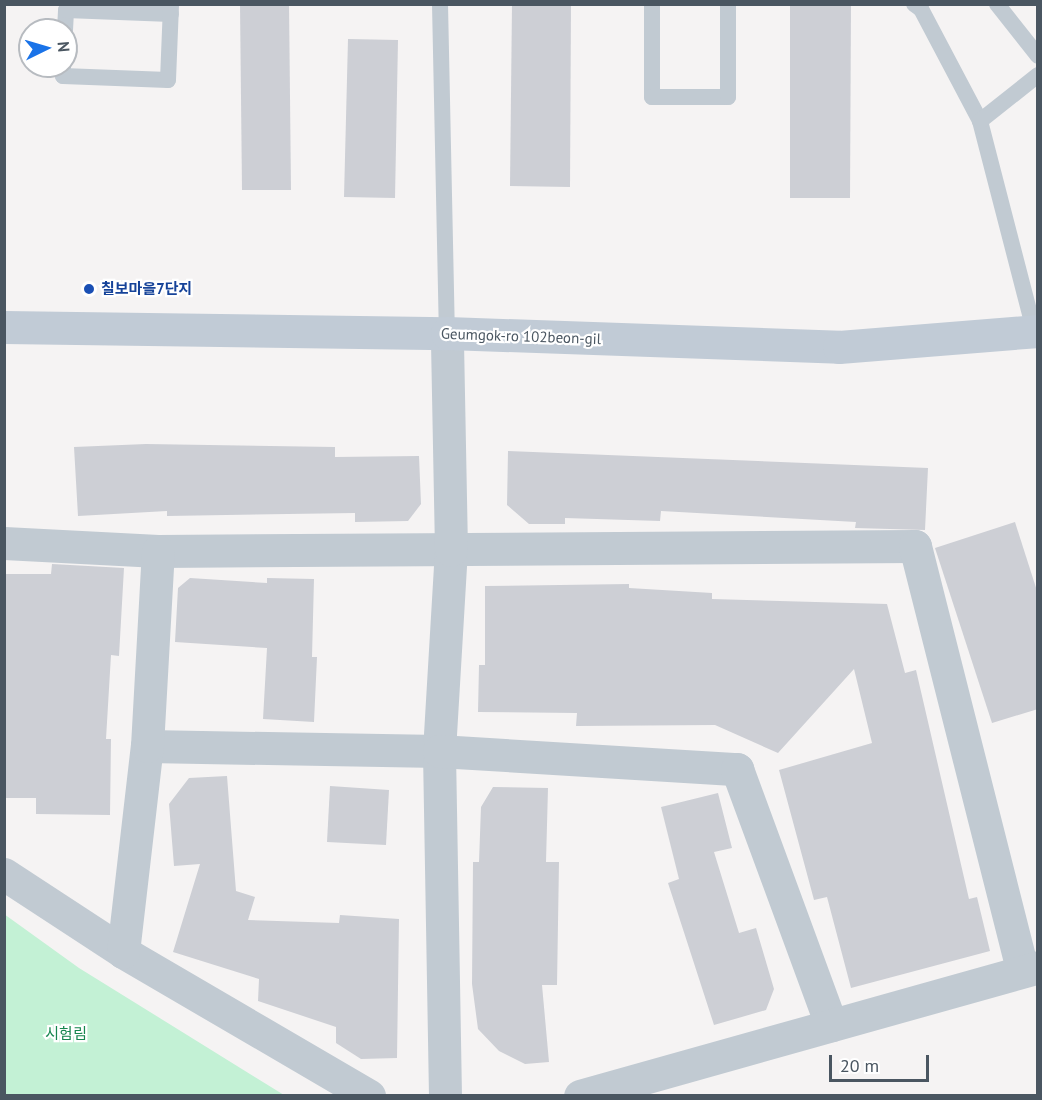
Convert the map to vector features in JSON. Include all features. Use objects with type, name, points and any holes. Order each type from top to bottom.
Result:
[{"type":"street","name":"Geumgok-ro 102beon-gil","points":[[4,327],[447,333],[839,346],[1037,336]]},
{"type":"street","points":[[446,1095],[439,751],[451,550],[447,333]]},
{"type":"street","points":[[4,543],[158,551],[915,546],[1030,968],[580,1095]]},
{"type":"street","points":[[123,952],[147,746],[158,551]]},
{"type":"street","points":[[147,746],[439,751],[737,769],[831,1025]]},
{"type":"street","points":[[4,874],[123,952],[369,1095]]},
{"type":"lane","points":[[440,4],[447,333]]},
{"type":"lane","points":[[652,4],[652,97],[728,97],[728,4]]},
{"type":"lane","points":[[914,4],[921,9],[980,121],[1037,336]]},
{"type":"lane","points":[[997,4],[1038,56]]},
{"type":"lane","points":[[66,18],[66,10],[171,9],[168,80],[78,77]]},
{"type":"lane","points":[[980,121],[1038,75]]},
{"type":"green space","name":"시험림","points":[[4,914],[79,968],[284,1095],[5,1095]]},
{"type":"building","points":[[240,4],[289,4],[291,190],[242,190]]},
{"type":"building","points":[[512,4],[571,4],[570,187],[510,186]]},
{"type":"building","points":[[790,4],[851,4],[850,198],[790,198]]},
{"type":"building","points":[[348,39],[398,40],[395,198],[344,197]]},
{"type":"building","points":[[146,444],[335,447],[335,457],[419,456],[421,504],[408,521],[355,522],[355,513],[167,516],[167,511],[78,516],[74,447]]},
{"type":"building","points":[[508,451],[928,468],[925,530],[855,528],[856,522],[661,511],[660,521],[565,518],[565,524],[529,524],[507,505]]},
{"type":"building","points":[[1015,522],[1038,594],[1038,709],[992,723],[935,548]]},
{"type":"building","points":[[52,564],[124,568],[119,656],[111,655],[106,739],[111,739],[110,815],[36,814],[36,798],[4,798],[4,574],[51,574]]},
{"type":"building","points":[[190,578],[267,583],[267,578],[314,579],[312,657],[317,657],[314,722],[263,719],[267,648],[175,642],[178,588]]},
{"type":"building","points":[[629,584],[629,588],[712,593],[712,599],[887,604],[905,673],[916,670],[969,899],[977,897],[990,951],[851,988],[827,897],[814,900],[779,770],[872,743],[854,669],[778,753],[715,725],[576,726],[577,713],[478,712],[479,665],[485,665],[485,586]]},
{"type":"building","points":[[227,776],[236,891],[255,897],[248,920],[339,923],[340,915],[399,919],[397,1058],[361,1059],[336,1043],[336,1027],[258,1001],[259,979],[173,952],[200,864],[174,866],[169,804],[189,778]]},
{"type":"building","points":[[330,786],[389,790],[386,845],[327,842]]},
{"type":"building","points":[[493,787],[548,788],[546,862],[559,862],[557,985],[542,985],[549,1062],[525,1064],[499,1051],[478,1029],[472,984],[473,862],[479,862],[481,807]]},
{"type":"building","points":[[718,793],[732,848],[714,852],[739,933],[756,928],[774,989],[766,1010],[714,1025],[668,883],[679,879],[661,807]]},
{"type":"place","name":"칠보마을7단지","points":[[89,289]]}]
